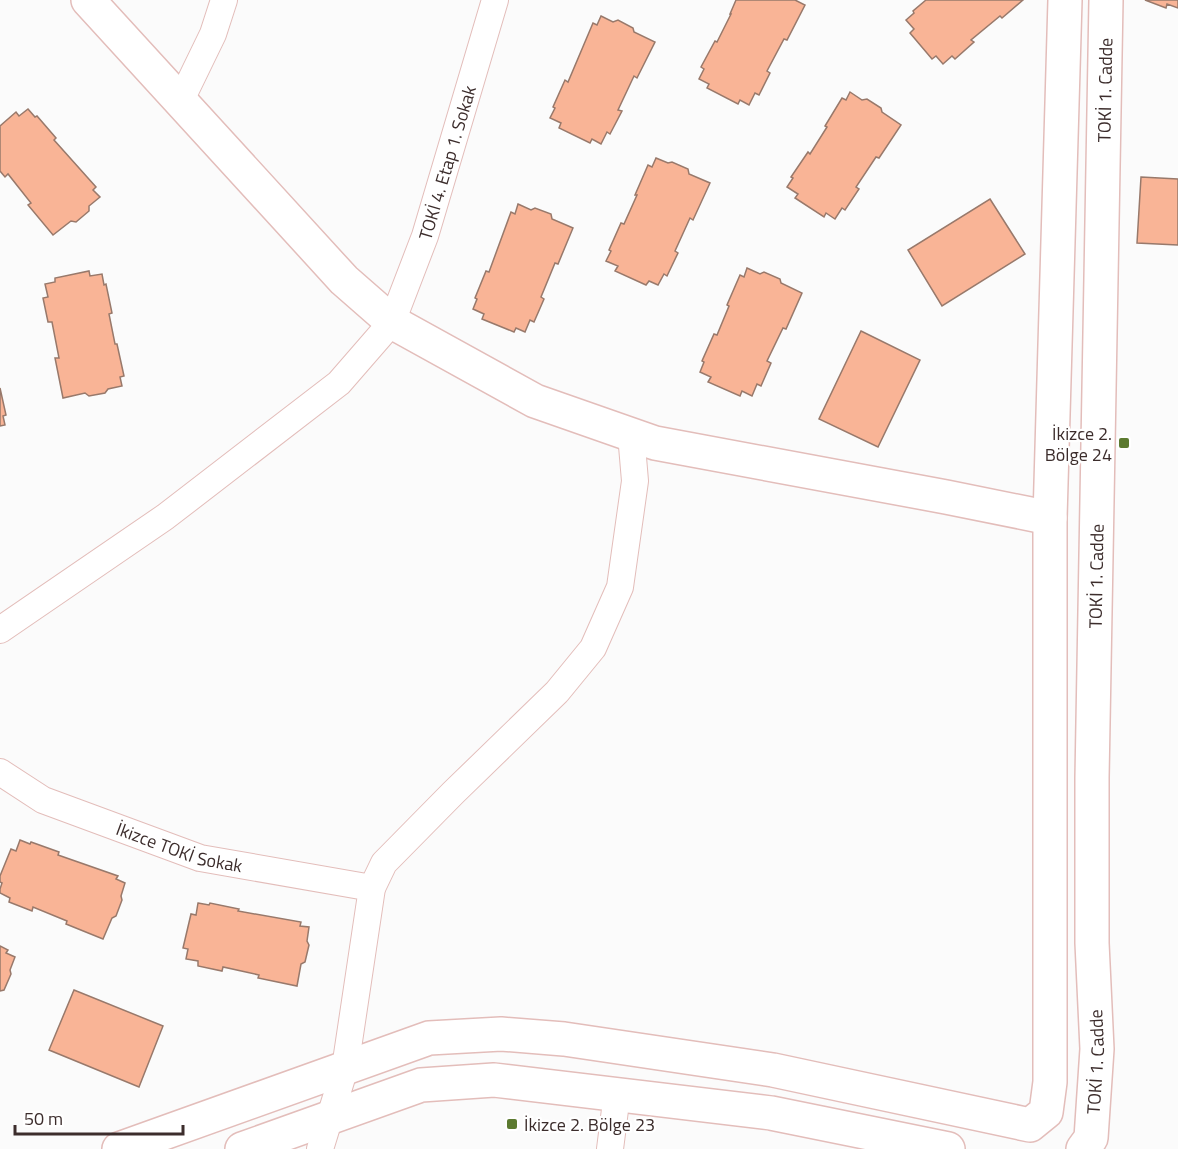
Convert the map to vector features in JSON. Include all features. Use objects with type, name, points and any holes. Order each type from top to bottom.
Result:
[{"type":"main road","points":[[88,0],[344,280],[392,322],[536,401],[655,443],[1050,518]]},
{"type":"main road","points":[[119,1149],[429,1038],[501,1034],[564,1039],[773,1070],[1030,1125],[1046,1113],[1050,1082],[1050,518],[1065,0]]},
{"type":"main road","name":"TOKİ 1. Cadde","points":[[1083,1149],[1091,1138],[1097,1048],[1092,943],[1092,778],[1106,0]]},
{"type":"main road","points":[[242,1149],[421,1084],[494,1080],[771,1113],[948,1149]]},
{"type":"street","points":[[180,102],[213,34],[224,0]]},
{"type":"street","name":"TOKİ 4. Etap 1. Sokak","points":[[392,322],[425,236],[495,0]]},
{"type":"street","points":[[0,630],[165,517],[339,382],[392,322]]},
{"type":"street","points":[[320,1149],[345,1068],[372,888],[384,863],[557,692],[593,648],[620,587],[635,481],[631,434]]},
{"type":"street","name":"İkizce TOKİ Sokak","points":[[0,771],[43,800],[200,858],[372,888]]},
{"type":"street","points":[[610,1149],[617,1094]]},
{"type":"building","points":[[736,0],[795,0],[805,5],[787,40],[784,39],[767,71],[770,73],[759,95],[755,93],[749,105],[740,100],[738,104],[707,88],[709,84],[699,79],[704,69],[701,67],[715,41],[717,42]]},
{"type":"building","points":[[926,0],[1023,0],[971,40],[974,42],[955,59],[952,56],[943,64],[936,56],[932,59],[910,33],[914,29],[906,20]]},
{"type":"building","points":[[1145,0],[1178,0],[1178,8],[1167,4],[1166,8]]},
{"type":"building","points":[[601,16],[613,22],[618,20],[633,28],[634,32],[655,42],[637,78],[634,76],[618,110],[622,111],[610,134],[607,132],[601,144],[592,139],[590,143],[559,128],[561,123],[550,118],[565,80],[568,82],[593,23],[597,25]]},
{"type":"building","points":[[850,92],[881,108],[882,112],[901,125],[856,187],[859,189],[845,210],[842,208],[835,219],[826,213],[824,217],[795,198],[798,194],[787,187],[793,178],[791,177],[808,152],[810,154],[827,127],[825,126],[842,98],[846,100]]},
{"type":"building","points":[[28,109],[56,138],[54,140],[96,187],[93,190],[100,197],[76,222],[71,221],[53,235],[28,205],[31,203],[8,174],[5,177],[0,171],[0,126],[16,112],[19,116]]},
{"type":"building","points":[[656,158],[688,169],[689,174],[710,183],[693,220],[690,218],[667,276],[664,274],[658,285],[649,281],[646,285],[615,271],[618,266],[606,261],[621,223],[624,224],[637,195],[635,195],[648,165],[652,167]]},
{"type":"building","points":[[1141,177],[1178,179],[1178,245],[1137,243]]},
{"type":"building","points":[[990,199],[1025,254],[942,306],[908,250]]},
{"type":"building","points":[[518,204],[531,210],[535,208],[551,214],[552,219],[573,228],[558,264],[555,263],[534,322],[530,320],[525,332],[516,328],[514,332],[482,319],[484,314],[473,309],[477,299],[475,298],[486,271],[489,272],[511,212],[515,214]]},
{"type":"building","points":[[747,268],[780,279],[781,283],[802,293],[786,329],[783,328],[767,361],[771,363],[761,386],[757,384],[752,396],[742,391],[740,396],[708,382],[711,377],[700,372],[704,362],[702,361],[714,334],[717,335],[740,275],[744,277]]},
{"type":"building","points":[[89,271],[90,276],[102,274],[104,285],[106,284],[112,313],[109,314],[124,376],[120,377],[122,386],[108,389],[105,393],[89,396],[85,393],[63,398],[55,358],[59,358],[52,322],[48,322],[43,298],[48,297],[45,284],[55,282],[55,278]]},
{"type":"building","points":[[861,331],[920,360],[878,447],[819,419]]},
{"type":"building","points":[[0,388],[6,415],[3,416],[5,425],[0,426]]},
{"type":"building","points":[[20,840],[59,852],[58,855],[118,876],[116,879],[125,883],[116,916],[112,918],[103,939],[33,907],[32,911],[9,902],[10,898],[0,893],[2,883],[0,876],[11,849],[16,851]]},
{"type":"building","points":[[198,903],[209,905],[210,903],[239,909],[238,911],[301,922],[300,926],[309,927],[307,941],[309,945],[305,962],[301,964],[297,986],[258,978],[259,975],[223,967],[222,971],[198,966],[198,961],[186,959],[188,949],[183,948],[191,914],[196,915]]},
{"type":"building","points":[[0,946],[8,950],[6,953],[15,957],[4,990],[0,991]]},
{"type":"building","points":[[74,990],[163,1026],[139,1087],[49,1050]]},
{"type":"place","name":"İkizce 2. Bölge 24","points":[[1124,443]]},
{"type":"place","name":"İkizce 2. Bölge 23","points":[[512,1124]]}]
